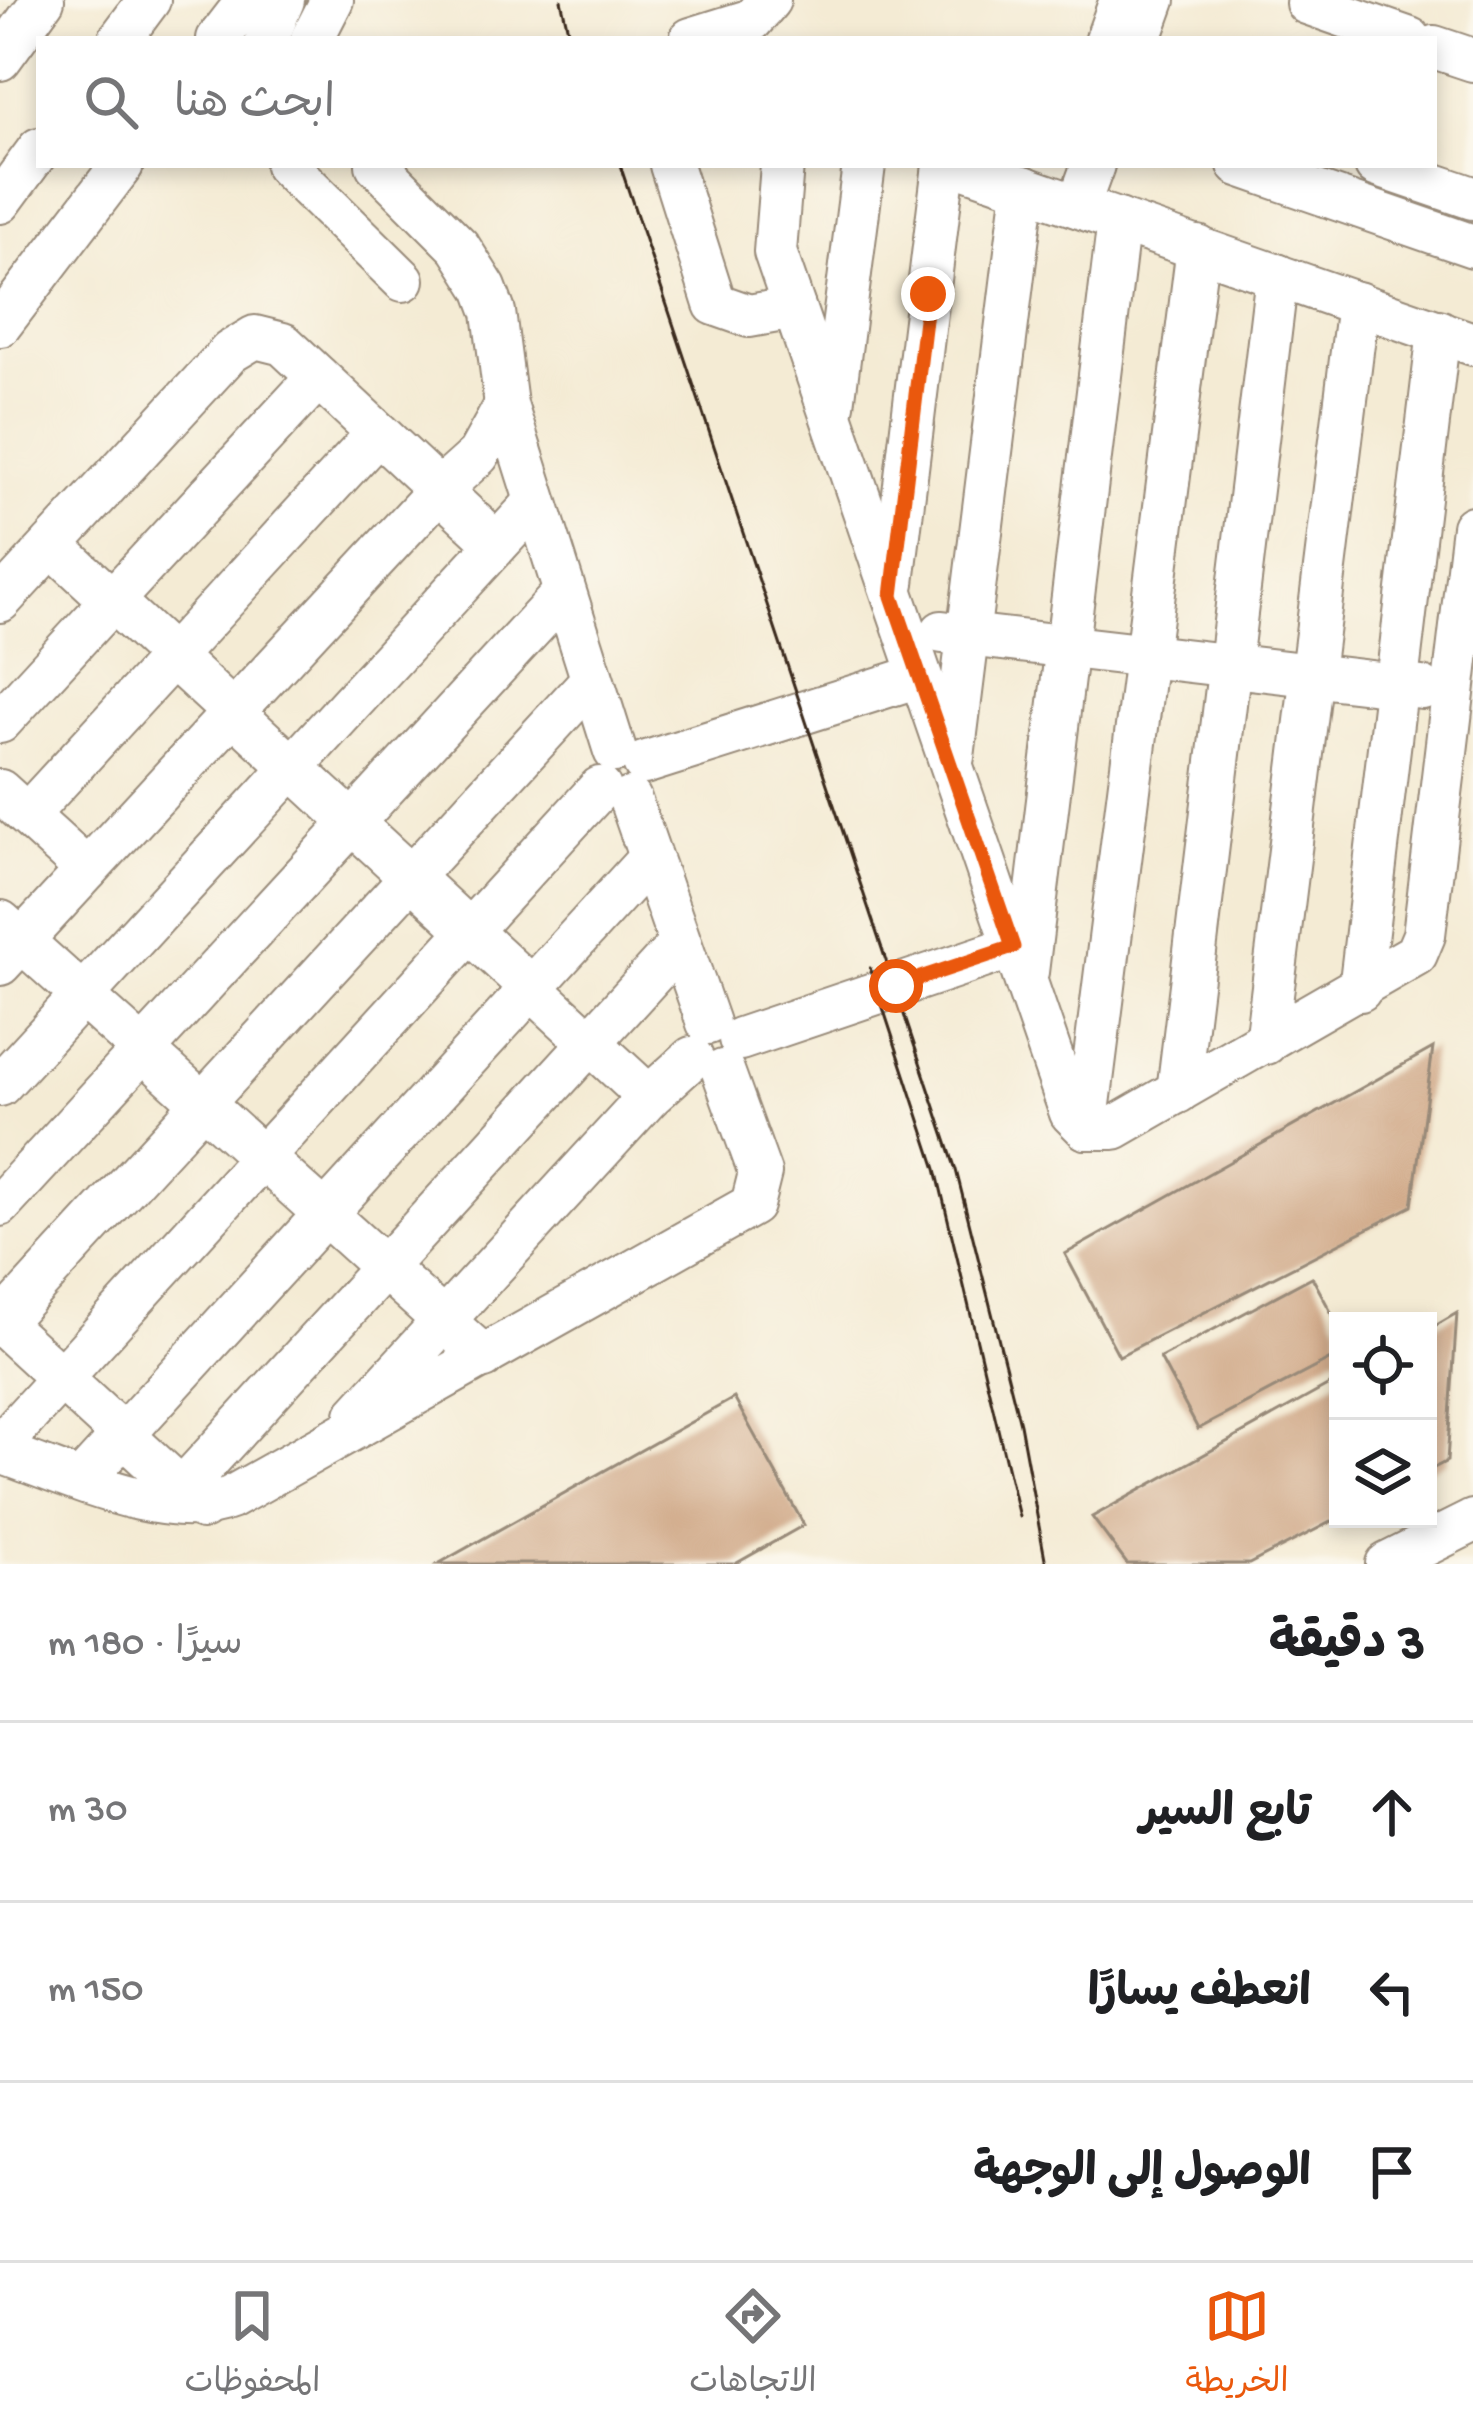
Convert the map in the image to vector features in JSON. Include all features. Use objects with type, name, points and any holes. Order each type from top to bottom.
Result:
[{"type":"street","points":[[0,59],[43,0]]},
{"type":"street","points":[[220,36],[248,0]]},
{"type":"street","points":[[269,36],[283,0]]},
{"type":"street","points":[[289,36],[307,0]]},
{"type":"street","points":[[314,36],[332,0]]},
{"type":"street","points":[[701,36],[752,20],[770,0]]},
{"type":"street","points":[[1091,36],[1103,0]]},
{"type":"street","points":[[1108,36],[1121,0]]},
{"type":"street","points":[[1141,36],[1154,0]]},
{"type":"street","points":[[1155,36],[1168,0]]},
{"type":"street","points":[[1307,3],[1401,36]]},
{"type":"street","points":[[1437,48],[1473,60]]},
{"type":"street","points":[[0,202],[36,153]]},
{"type":"street","points":[[289,168],[403,280]]},
{"type":"street","points":[[380,168],[474,266],[494,312],[506,405],[564,593],[622,775],[650,858],[760,1173],[752,1205],[332,1442],[172,1508],[0,1448],[469,932],[622,775],[920,676]]},
{"type":"street","points":[[672,168],[715,304],[748,316],[794,308]]},
{"type":"street","points":[[782,168],[773,243],[1019,966],[1071,1113],[1086,1128],[1114,1128],[1409,962],[1421,945],[1465,692],[1473,527]]},
{"type":"street","points":[[831,418],[863,168]]},
{"type":"street","points":[[897,611],[944,168]]},
{"type":"street","points":[[971,168],[1051,188],[1119,220],[1456,337],[1396,685],[1360,990]]},
{"type":"street","points":[[1051,188],[1088,168]]},
{"type":"street","points":[[1248,168],[1473,246]]},
{"type":"street","points":[[1385,168],[1473,199]]},
{"type":"street","points":[[0,326],[96,185]]},
{"type":"street","points":[[952,770],[968,635],[1051,188]]},
{"type":"street","points":[[1019,966],[1067,646],[1119,220]]},
{"type":"street","points":[[1086,1128],[1198,247]]},
{"type":"street","points":[[1178,1092],[1277,274]]},
{"type":"street","points":[[1266,1042],[1358,303]]},
{"type":"street","points":[[0,601],[242,342],[270,338],[497,544]]},
{"type":"street","points":[[0,722],[318,377]]},
{"type":"street","points":[[484,1357],[82,995],[7,942],[87,870],[439,490],[478,455],[506,405]]},
{"type":"street","points":[[87,870],[13,803],[172,657],[377,433]]},
{"type":"street","points":[[0,1085],[536,502]]},
{"type":"street","points":[[52,545],[649,1097]]},
{"type":"street","points":[[0,1205],[564,593]]},
{"type":"street","points":[[897,611],[968,635],[1465,692]]},
{"type":"street","points":[[192,1498],[0,1322],[592,680]]},
{"type":"street","points":[[83,1479],[650,858]]},
{"type":"street","points":[[192,1498],[385,1268],[680,944]]},
{"type":"street","points":[[332,1442],[649,1097],[716,1047],[1019,966]]},
{"type":"street","points":[[1388,1564],[1473,1521]]},
{"type":"building","points":[[1433,1048],[1412,1206],[1119,1356],[1065,1254]]},
{"type":"building","points":[[1312,1277],[1331,1312],[1329,1360],[1198,1429],[1160,1358]]},
{"type":"building","points":[[1457,1313],[1447,1461],[1437,1466],[1437,1420],[1437,1325]]},
{"type":"building","points":[[1329,1385],[1329,1523],[1249,1564],[1127,1564],[1092,1517]]},
{"type":"building","points":[[734,1398],[804,1525],[735,1564],[438,1564]]},
{"type":"tram line","points":[[561,0],[569,36]]},
{"type":"tram line","points":[[621,168],[956,1170],[1020,1424],[1046,1564]]},
{"type":"tram line","points":[[870,968],[936,1169],[1019,1517]]},
{"type":"route","points":[[896,986],[1013,947],[892,596],[928,294]]}]
